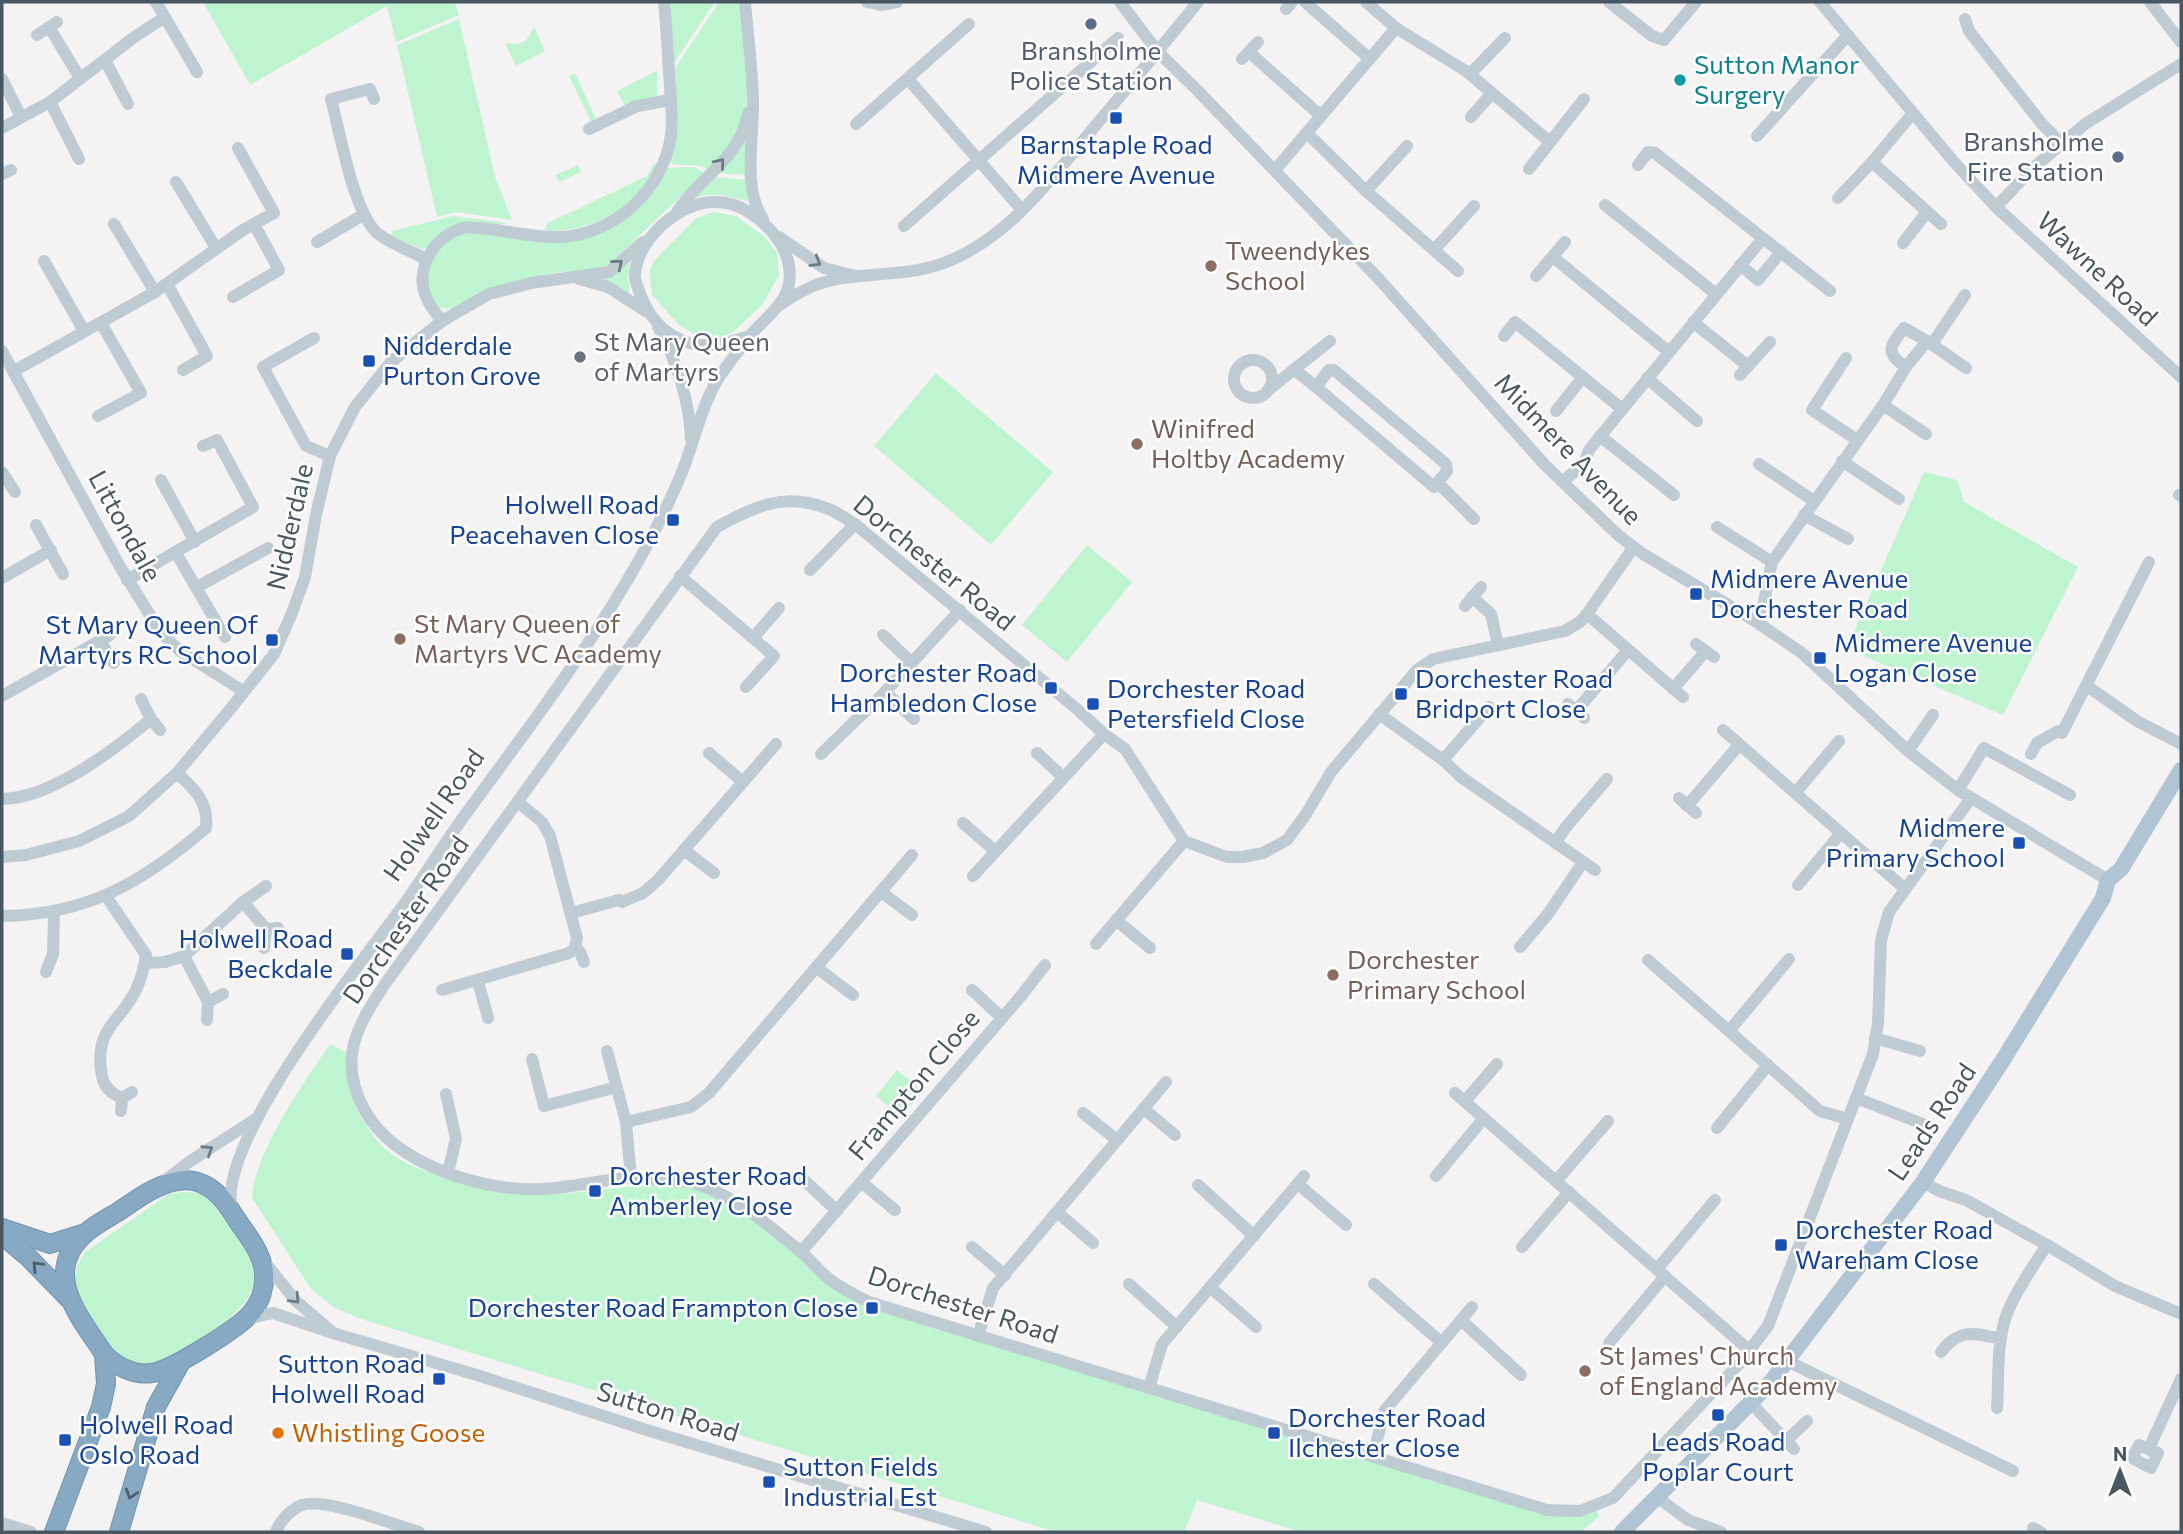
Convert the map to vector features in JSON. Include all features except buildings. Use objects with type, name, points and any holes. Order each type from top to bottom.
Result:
[{"type":"highway","points":[[2,1236],[29,1258],[69,1299],[104,1354],[122,1368],[142,1374],[163,1370],[181,1362],[245,1319],[258,1303],[264,1270],[261,1257],[221,1197],[204,1184],[185,1180],[160,1185],[87,1233],[73,1248],[67,1261],[65,1286],[69,1299]]},
{"type":"highway","points":[[2,1228],[50,1244],[87,1233]]},
{"type":"highway","points":[[54,1532],[101,1407],[106,1384],[104,1354]]},
{"type":"highway","points":[[119,1532],[156,1407],[181,1362]]},
{"type":"main road","name":"Leads Road","points":[[1622,1532],[1751,1402],[1787,1361],[1923,1182],[2003,1060],[2103,898],[2108,880],[2121,869],[2181,770]]},
{"type":"street","points":[[156,2],[197,72]]},
{"type":"street","points":[[442,321],[427,299],[422,283],[426,258],[439,241],[464,228],[561,237],[581,234],[622,216],[636,204],[663,165],[671,134],[664,2]]},
{"type":"street","points":[[745,2],[753,102],[751,192],[757,211],[767,225]]},
{"type":"street","points":[[867,2],[881,5],[897,2]]},
{"type":"street","name":"Midmere Avenue","points":[[1120,2],[1158,52],[1378,278],[1537,456],[1633,548],[1755,621],[1801,653],[1908,751],[1958,790],[2108,880]]},
{"type":"street","points":[[776,308],[797,293],[819,284],[914,271],[948,261],[984,243],[1022,210],[1198,2]]},
{"type":"street","points":[[1305,2],[1370,59]]},
{"type":"street","points":[[1609,2],[1652,36],[1664,40],[1696,2]]},
{"type":"street","name":"Wawne Road","points":[[1820,2],[1996,207],[2181,377]]},
{"type":"street","points":[[2151,2],[2181,42]]},
{"type":"street","points":[[1373,4],[1396,28],[1470,74],[1550,142]]},
{"type":"street","points":[[2,128],[50,102],[164,17]]},
{"type":"street","points":[[1965,19],[1969,31],[2042,124],[2061,143]]},
{"type":"street","points":[[856,124],[969,24]]},
{"type":"street","points":[[37,35],[53,25],[80,78]]},
{"type":"street","points":[[1275,170],[1396,28]]},
{"type":"street","points":[[1756,136],[1848,35]]},
{"type":"street","points":[[904,226],[1118,38]]},
{"type":"street","points":[[1470,74],[1505,38]]},
{"type":"street","points":[[1250,51],[1321,116]]},
{"type":"street","points":[[105,60],[127,105]]},
{"type":"street","points":[[1996,207],[2061,143],[2085,124],[2181,64]]},
{"type":"street","points":[[2,79],[21,117]]},
{"type":"street","points":[[908,79],[1022,210]]},
{"type":"street","points":[[374,99],[370,89],[331,99],[363,215],[378,233],[426,258]]},
{"type":"street","points":[[1471,117],[1492,93]]},
{"type":"street","points":[[1529,169],[1584,99]]},
{"type":"street","points":[[589,129],[637,106],[670,100]]},
{"type":"street","points":[[50,102],[79,159]]},
{"type":"street","points":[[676,214],[687,197],[712,173],[739,140],[753,102]]},
{"type":"street","points":[[1838,198],[1913,113]]},
{"type":"street","points":[[1307,133],[1367,191],[1458,271]]},
{"type":"street","points":[[1367,191],[1407,146]]},
{"type":"street","points":[[14,371],[155,292],[216,248],[274,213],[237,148]]},
{"type":"street","points":[[1638,165],[1648,152],[1656,153],[1830,291]]},
{"type":"street","points":[[1872,162],[1941,225]]},
{"type":"street","points":[[177,182],[216,248]]},
{"type":"street","points":[[779,237],[788,267],[789,287],[776,308],[750,336],[715,346],[685,342],[656,323],[647,312],[634,277],[640,255],[654,233],[676,214],[699,203],[722,201],[744,208],[779,237],[824,268],[859,277]]},
{"type":"street","points":[[1605,205],[1716,294]]},
{"type":"street","points":[[1435,249],[1474,206]]},
{"type":"street","points":[[1903,243],[1927,212]]},
{"type":"street","points":[[317,242],[363,215]]},
{"type":"street","points":[[114,224],[155,292]]},
{"type":"street","points":[[233,297],[279,270],[254,225]]},
{"type":"street","name":"Nidderdale","points":[[2,857],[26,855],[79,841],[129,816],[177,773],[274,654],[301,589],[330,456],[355,407],[391,362],[442,321],[489,294],[531,283],[609,272],[654,233]]},
{"type":"street","points":[[1563,481],[1584,464],[1589,450],[1600,436],[1763,237]]},
{"type":"street","points":[[1536,276],[1565,242]]},
{"type":"street","points":[[1740,265],[1758,280],[1780,252]]},
{"type":"street","points":[[1553,257],[1669,352]]},
{"type":"street","points":[[44,261],[84,331]]},
{"type":"street","name":"Nidderdale","points":[[574,278],[608,287],[647,312]]},
{"type":"street","points":[[167,284],[207,356],[183,370]]},
{"type":"street","points":[[1755,621],[1763,606],[1772,562],[1883,405],[1906,367],[1929,343],[1965,295]]},
{"type":"street","points":[[1504,336],[1516,322],[1622,409]]},
{"type":"street","points":[[1693,322],[1744,371],[1770,342]]},
{"type":"street","points":[[98,416],[141,393],[101,323]]},
{"type":"street","name":"Holwell Road","points":[[656,323],[671,349],[691,423],[691,447]]},
{"type":"street","points":[[1906,367],[1896,360],[1891,352],[1891,344],[1905,328],[1966,368]]},
{"type":"street","name":"Holwell Road","points":[[233,1214],[230,1202],[231,1181],[257,1118],[312,1027],[406,901],[613,607],[654,534],[681,476],[716,382],[750,336]]},
{"type":"street","points":[[314,338],[263,367],[306,446],[330,456]]},
{"type":"street","points":[[1268,390],[1330,341]]},
{"type":"street","name":"Littondale","points":[[2,351],[127,580],[161,633],[180,651],[243,691]]},
{"type":"street","points":[[1846,358],[1812,410],[1857,440]]},
{"type":"street","points":[[1295,370],[1434,487],[1447,471],[1446,464],[1334,370],[1329,370],[1316,387]]},
{"type":"street","points":[[1556,411],[1583,377]]},
{"type":"street","points":[[1647,379],[1697,421]]},
{"type":"street","points":[[1883,405],[1926,434]]},
{"type":"street","points":[[1600,436],[1674,495]]},
{"type":"street","points":[[127,580],[253,508],[217,440],[203,446]]},
{"type":"street","points":[[1842,461],[1899,499]]},
{"type":"street","points":[[1759,464],[1814,501]]},
{"type":"street","points":[[2,472],[15,492]]},
{"type":"street","points":[[161,480],[195,542]]},
{"type":"street","points":[[1438,483],[1474,519]]},
{"type":"street","name":"Dorchester Road","points":[[1184,841],[1125,749],[855,524],[829,508],[811,503],[781,501],[753,507],[717,527],[385,984],[364,1016],[353,1041],[352,1076],[357,1097],[374,1126],[411,1158],[448,1172],[486,1184],[541,1189],[631,1178],[692,1182],[718,1192],[749,1210],[828,1278],[869,1302],[1547,1510],[1580,1511],[1613,1498],[1739,1364],[1768,1326],[1873,1054],[1881,940],[1889,912],[1971,798]]},
{"type":"street","points":[[1804,515],[1848,540]]},
{"type":"street","points":[[810,570],[855,524]]},
{"type":"street","points":[[36,525],[63,574]]},
{"type":"street","points":[[1717,527],[1772,562]]},
{"type":"street","points":[[197,587],[268,548]]},
{"type":"street","points":[[1096,944],[1184,841],[1227,857],[1243,858],[1273,849],[1287,840],[1331,772],[1417,670],[1433,659],[1565,631],[1587,614],[1633,548]]},
{"type":"street","points":[[2,578],[51,550]]},
{"type":"street","points":[[176,553],[220,633]]},
{"type":"street","points":[[2031,754],[2037,743],[2061,732],[2146,580],[2150,562]]},
{"type":"street","points":[[680,576],[774,656],[746,687]]},
{"type":"street","points":[[1472,597],[1491,614],[1498,645]]},
{"type":"street","points":[[753,638],[779,608]]},
{"type":"street","points":[[821,754],[885,692],[960,610]]},
{"type":"street","points":[[1587,614],[1678,693],[1705,651]]},
{"type":"street","points":[[883,635],[912,663]]},
{"type":"street","points":[[2,696],[105,638],[114,663]]},
{"type":"street","points":[[1576,711],[1628,650]]},
{"type":"street","points":[[2087,686],[2137,721],[2181,744]]},
{"type":"street","points":[[885,692],[914,719]]},
{"type":"street","points":[[2,799],[29,794],[81,772],[156,724],[141,699]]},
{"type":"street","points":[[1443,760],[1489,707]]},
{"type":"street","points":[[1379,714],[1443,760],[1461,777],[1595,870]]},
{"type":"street","points":[[1908,751],[1933,715]]},
{"type":"street","points":[[1723,730],[1904,888]]},
{"type":"street","points":[[973,876],[1104,734]]},
{"type":"street","points":[[1796,792],[1839,741]]},
{"type":"street","points":[[571,914],[619,900],[622,902],[643,892],[658,880],[776,744]]},
{"type":"street","points":[[1688,805],[1738,745]]},
{"type":"street","points":[[1958,790],[1984,748],[2070,795]]},
{"type":"street","points":[[709,753],[743,782]]},
{"type":"street","points":[[1037,753],[1063,777]]},
{"type":"street","points":[[2,916],[54,912],[106,896],[170,858],[206,828],[207,816],[204,804],[177,773]]},
{"type":"street","points":[[1555,843],[1607,779]]},
{"type":"street","points":[[442,990],[569,953],[575,948],[578,938],[550,836],[542,822],[519,802]]},
{"type":"street","points":[[963,823],[995,851]]},
{"type":"street","points":[[1798,885],[1841,833]]},
{"type":"street","points":[[684,850],[714,873]]},
{"type":"street","points":[[626,1122],[691,1107],[709,1093],[912,855]]},
{"type":"street","points":[[1520,947],[1548,914],[1583,862]]},
{"type":"street","points":[[145,963],[165,962],[184,956],[243,902],[266,886]]},
{"type":"street","points":[[881,892],[912,915]]},
{"type":"street","points":[[106,896],[145,955],[142,978],[133,996],[107,1031],[99,1050],[102,1079],[112,1094],[125,1101]]},
{"type":"street","points":[[243,902],[272,929],[264,948]]},
{"type":"street","points":[[46,972],[59,955],[54,912]]},
{"type":"street","points":[[1116,920],[1150,948]]},
{"type":"street","points":[[575,948],[580,951],[584,962]]},
{"type":"street","points":[[184,956],[208,1002],[208,1020]]},
{"type":"street","points":[[1729,1031],[1788,959]]},
{"type":"street","points":[[1648,960],[1820,1111],[1848,1119]]},
{"type":"street","name":"Frampton Close","points":[[801,1252],[1045,965]]},
{"type":"street","points":[[817,968],[853,995]]},
{"type":"street","points":[[478,981],[488,1018]]},
{"type":"street","name":"Frampton Close","points":[[971,990],[1001,1017]]},
{"type":"street","points":[[208,1002],[223,994]]},
{"type":"street","points":[[1875,1038],[1920,1052]]},
{"type":"street","points":[[607,1051],[626,1122],[631,1178]]},
{"type":"street","points":[[532,1059],[544,1106],[617,1087]]},
{"type":"street","points":[[1497,1064],[1460,1097],[1749,1350]]},
{"type":"street","points":[[1717,1128],[1768,1065]]},
{"type":"street","points":[[978,1336],[993,1288],[1166,1082]]},
{"type":"street","points":[[446,1094],[456,1139],[448,1172]]},
{"type":"street","points":[[1856,1098],[1923,1124]]},
{"type":"street","points":[[1144,1109],[1175,1135]]},
{"type":"street","points":[[1083,1113],[1117,1140]]},
{"type":"street","points":[[160,1185],[189,1162],[257,1118]]},
{"type":"street","points":[[1436,1177],[1484,1118]]},
{"type":"street","points":[[1556,1181],[1608,1121]]},
{"type":"street","points":[[1149,1388],[1162,1344],[1301,1180],[1346,1225]]},
{"type":"street","points":[[805,1181],[837,1211]]},
{"type":"street","name":"Frampton Close","points":[[861,1182],[895,1210]]},
{"type":"street","points":[[1923,1182],[1966,1200],[2115,1286],[2181,1314]]},
{"type":"street","points":[[1198,1185],[1254,1236]]},
{"type":"street","points":[[1522,1247],[1569,1192]]},
{"type":"street","points":[[1609,1343],[1715,1200]]},
{"type":"street","points":[[1057,1212],[1093,1242]]},
{"type":"street","points":[[1983,1404],[2000,1410],[2001,1339],[2007,1312],[2047,1245]]},
{"type":"street","points":[[972,1247],[1005,1275]]},
{"type":"street","name":"Sutton Road","points":[[261,1257],[296,1301],[336,1334]]},
{"type":"street","points":[[1129,1284],[1177,1326]]},
{"type":"street","points":[[1374,1284],[1441,1343]]},
{"type":"street","points":[[1210,1287],[1256,1327]]},
{"type":"street","points":[[1373,1455],[1385,1410],[1472,1307]]},
{"type":"street","name":"Sutton Road","points":[[245,1319],[273,1313],[653,1432],[986,1532]]},
{"type":"street","points":[[1461,1320],[1521,1375]]},
{"type":"street","points":[[1941,1353],[1948,1342],[1964,1334],[2001,1339]]},
{"type":"street","points":[[1787,1361],[2012,1471]]},
{"type":"street","points":[[2148,1448],[2181,1379]]},
{"type":"street","points":[[1751,1402],[1790,1445],[1807,1421]]},
{"type":"street","points":[[1658,1498],[1688,1520],[1721,1532]]},
{"type":"street","points":[[276,1532],[279,1523],[302,1505],[332,1505],[419,1532]]},
{"type":"street","points":[[2,1523],[31,1532]]},
{"type":"green space","points":[[203,2],[455,2],[459,15],[396,42],[387,6],[250,85]]},
{"type":"green space","points":[[669,2],[715,2],[674,63]]},
{"type":"green space","points":[[719,2],[741,2],[747,96],[743,118],[730,145],[709,170],[669,163],[678,125],[675,68]]},
{"type":"green space","points":[[459,19],[495,177],[512,220],[457,212],[437,217],[397,45]]},
{"type":"green space","points":[[534,27],[545,51],[516,66],[505,43],[526,41]]},
{"type":"green space","points":[[657,71],[657,96],[625,106],[617,91]]},
{"type":"green space","points":[[575,73],[596,119],[588,122],[590,119],[569,76]]},
{"type":"green space","points":[[747,130],[746,175],[717,173]]},
{"type":"green space","points":[[654,163],[657,164],[653,172],[639,191],[609,216],[586,226],[548,231],[545,229],[548,223],[647,176]]},
{"type":"green space","points":[[578,165],[581,172],[559,182],[556,175]]},
{"type":"green space","points":[[694,167],[705,173],[612,262],[602,268],[553,273],[518,281],[452,308],[435,305],[427,282],[430,265],[444,242],[463,232],[592,235],[666,168]]},
{"type":"green space","points":[[712,177],[746,180],[748,201],[716,195],[695,198]]},
{"type":"green space","points":[[713,212],[736,216],[765,237],[777,253],[779,275],[763,304],[733,332],[718,339],[698,337],[678,324],[652,295],[650,280],[650,269],[655,260],[695,219]]},
{"type":"green space","points":[[453,216],[508,223],[440,234],[427,248],[422,249],[391,236],[392,231]]},
{"type":"green space","points":[[630,261],[630,292],[626,295],[599,277]]},
{"type":"green space","points":[[936,373],[1053,472],[991,545],[874,446]]},
{"type":"green space","points":[[1924,472],[1957,480],[1964,502],[2078,567],[2003,715],[1859,654],[1851,639]]},
{"type":"green space","points":[[1087,545],[1132,582],[1067,662],[1022,625]]},
{"type":"green space","points":[[330,1044],[346,1052],[351,1092],[356,1107],[377,1140],[398,1158],[435,1175],[498,1190],[535,1194],[658,1185],[699,1190],[720,1198],[758,1223],[845,1295],[1580,1516],[1597,1511],[1599,1516],[1581,1532],[1301,1532],[1197,1500],[1184,1532],[1056,1532],[361,1319],[335,1308],[311,1289],[252,1198],[255,1180],[271,1139]]},
{"type":"green space","points":[[897,1070],[923,1091],[901,1117],[876,1096]]},
{"type":"green space","points":[[203,1193],[209,1199],[250,1259],[253,1284],[247,1299],[219,1326],[154,1365],[140,1367],[114,1354],[78,1297],[75,1279],[77,1266],[85,1252],[169,1194]]},
{"type":"place","name":"Bransholme Police Station","points":[[1091,24]]},
{"type":"place","name":"Sutton Manor Surgery","points":[[1680,80]]},
{"type":"place","name":"Barnstaple Road Midmere Avenue","points":[[1116,118]]},
{"type":"place","name":"Bransholme Fire Station","points":[[2118,157]]},
{"type":"place","name":"Tweendykes School","points":[[1211,266]]},
{"type":"place","name":"St Mary Queen of Martyrs","points":[[580,357]]},
{"type":"place","name":"Nidderdale Purton Grove","points":[[369,361]]},
{"type":"place","name":"Winifred Holtby Academy","points":[[1137,444]]},
{"type":"place","name":"Holwell Road Peacehaven Close","points":[[673,520]]},
{"type":"place","name":"Midmere Avenue Dorchester Road","points":[[1696,594]]},
{"type":"place","name":"St Mary Queen of Martyrs VC Academy","points":[[400,639]]},
{"type":"place","name":"St Mary Queen Of Martyrs RC School","points":[[272,640]]},
{"type":"place","name":"Midmere Avenue Logan Close","points":[[1820,658]]},
{"type":"place","name":"Dorchester Road Hambledon Close","points":[[1051,688]]},
{"type":"place","name":"Dorchester Road Bridport Close","points":[[1401,694]]},
{"type":"place","name":"Dorchester Road Petersfield Close","points":[[1093,704]]},
{"type":"place","name":"Midmere Primary School","points":[[2019,843]]},
{"type":"place","name":"Holwell Road Beckdale","points":[[347,954]]},
{"type":"place","name":"Dorchester Primary School","points":[[1333,975]]},
{"type":"place","name":"Dorchester Road Amberley Close","points":[[595,1191]]},
{"type":"place","name":"Dorchester Road Wareham Close","points":[[1781,1245]]},
{"type":"place","name":"Dorchester Road Frampton Close","points":[[872,1308]]},
{"type":"place","name":"St James' Church of England Academy","points":[[1585,1371]]},
{"type":"place","name":"Sutton Road Holwell Road","points":[[439,1379]]},
{"type":"place","name":"Leads Road Poplar Court","points":[[1718,1415]]},
{"type":"place","name":"Whistling Goose","points":[[278,1433]]},
{"type":"place","name":"Dorchester Road Ilchester Close","points":[[1274,1433]]},
{"type":"place","name":"Holwell Road Oslo Road","points":[[65,1440]]},
{"type":"place","name":"Sutton Fields Industrial Est","points":[[769,1482]]}]
